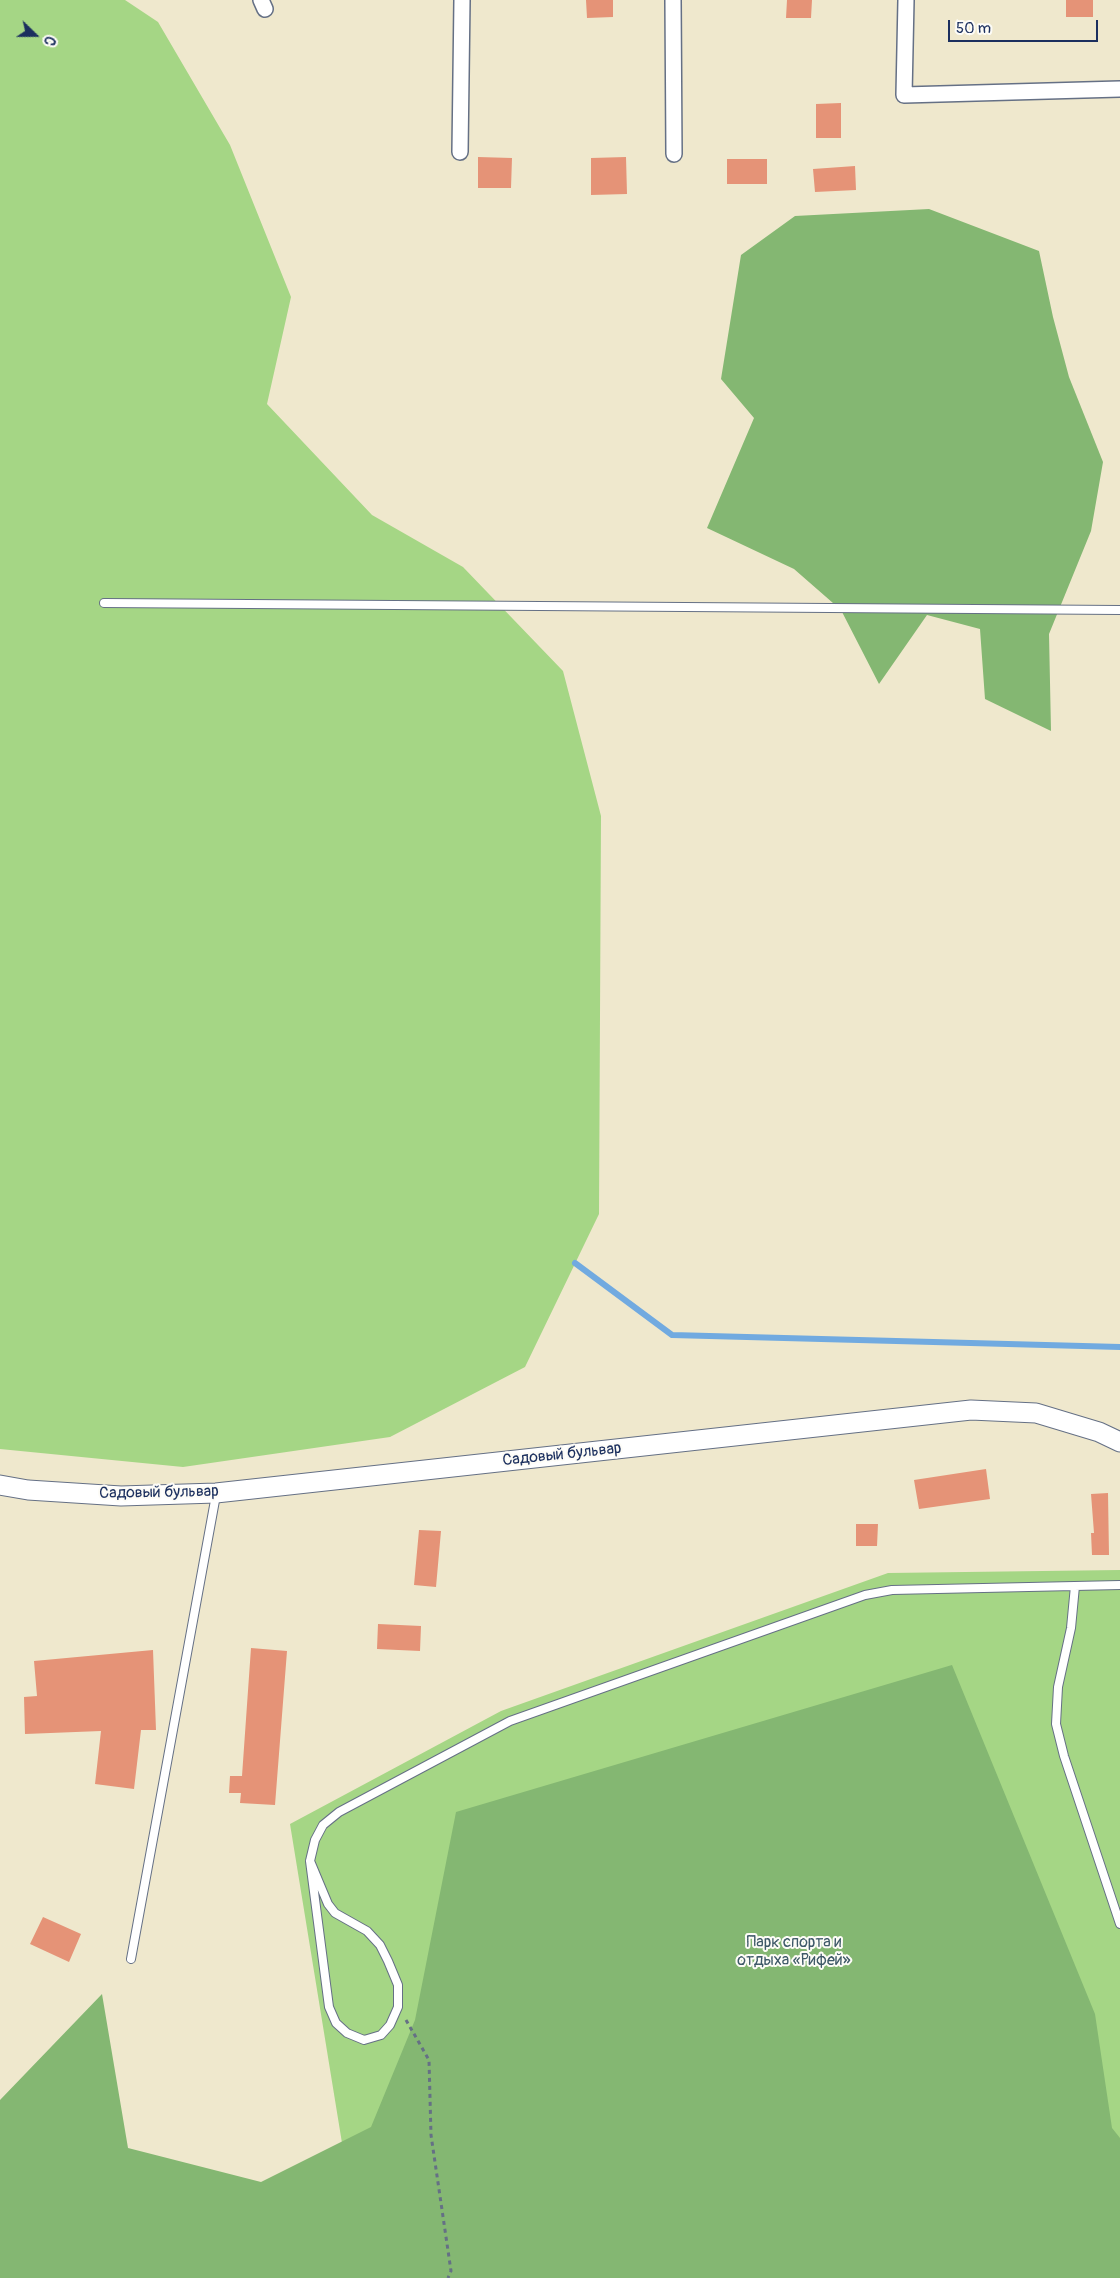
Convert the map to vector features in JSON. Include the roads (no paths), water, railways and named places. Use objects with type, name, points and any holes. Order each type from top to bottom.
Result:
[{"type":"street","points":[[460,152],[462,0]]},
{"type":"street","points":[[673,0],[674,154]]},
{"type":"street","points":[[906,0],[904,95],[1120,89]]},
{"type":"street","name":"Садовый бульвар","points":[[0,1485],[28,1490],[121,1496],[216,1492],[972,1410],[1036,1413],[1099,1432],[1120,1442]]},
{"type":"lane","points":[[104,603],[1120,610]]},
{"type":"lane","points":[[131,1959],[216,1492]]},
{"type":"lane","points":[[310,1861],[328,1904],[335,1913],[367,1931],[380,1944],[398,1985],[398,2007],[390,2025],[381,2035],[364,2040],[346,2033],[336,2023],[330,2007],[310,1861],[316,1840],[324,1825],[339,1812],[519,1718],[865,1595],[892,1590],[1120,1585]]},
{"type":"lane","points":[[1075,1586],[1071,1628],[1058,1687],[1056,1724],[1064,1756],[1120,1924]]},
{"type":"waterway","points":[[575,1263],[672,1335],[1120,1347]]},
{"type":"park label","name":"Парк спорта и отдыха «Рифей»","points":[[794,1952]]}]
